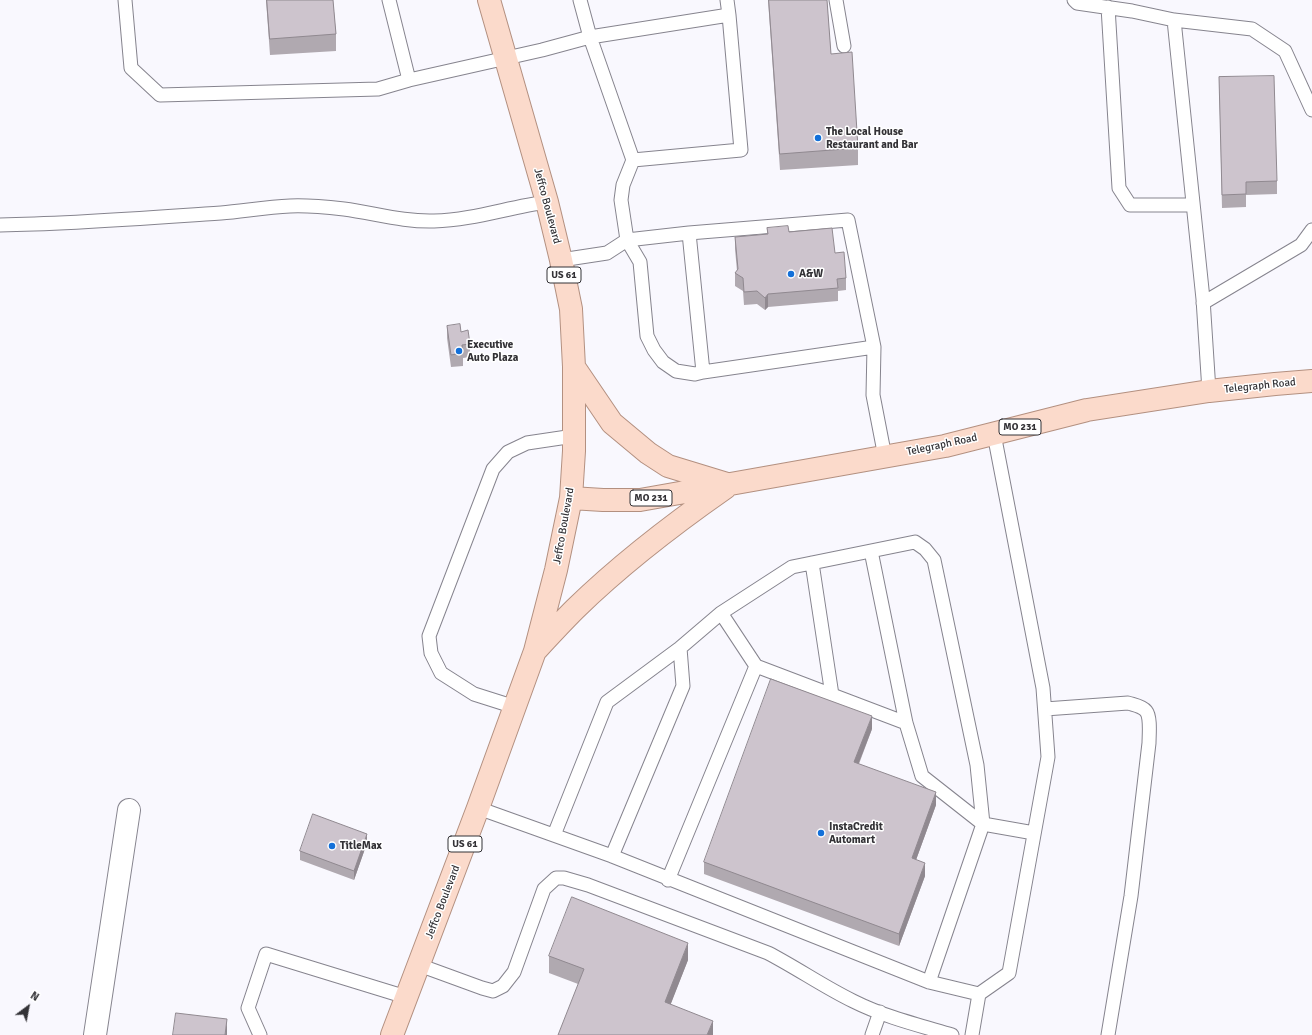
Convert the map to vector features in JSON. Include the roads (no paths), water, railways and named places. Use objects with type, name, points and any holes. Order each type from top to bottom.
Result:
[{"type":"main road","name":"Jeffco Boulevard","points":[[392,1035],[478,808],[535,651],[556,570],[572,498],[574,367],[571,310],[547,202],[489,0]]},
{"type":"main road","points":[[574,367],[612,423],[648,453],[668,466],[730,485]]},
{"type":"main road","name":"Telegraph Road","points":[[572,498],[640,500],[945,446],[1088,410],[1210,391],[1312,381]]},
{"type":"main road","points":[[535,651],[574,609],[613,573],[676,522],[730,485]]},
{"type":"street","points":[[95,1035],[129,810]]},
{"type":"lane","points":[[125,0],[131,68],[160,95],[378,89],[409,80],[542,50],[590,37],[729,15]]},
{"type":"lane","points":[[388,0],[409,80]]},
{"type":"lane","points":[[580,0],[590,37],[633,160],[623,185],[621,200],[627,240],[640,262],[647,336],[654,350],[663,362],[676,371],[695,374],[874,347]]},
{"type":"lane","points":[[633,160],[741,150],[727,0]]},
{"type":"lane","points":[[836,0],[844,46]]},
{"type":"lane","points":[[1074,0],[1077,3],[1132,11],[1174,20],[1252,29],[1285,51],[1312,110]]},
{"type":"lane","points":[[1108,7],[1120,188],[1130,205],[1193,205]]},
{"type":"lane","points":[[1174,20],[1203,303],[1210,391]]},
{"type":"lane","points":[[0,225],[203,214],[290,206],[344,209],[379,216],[433,221],[472,218],[519,206],[547,202]]},
{"type":"lane","points":[[561,260],[607,253],[627,240],[689,233],[848,220],[874,347],[873,395],[885,457]]},
{"type":"lane","points":[[1203,303],[1301,245],[1312,230]]},
{"type":"lane","points":[[689,233],[703,372]]},
{"type":"lane","points":[[972,1035],[979,994],[1008,973],[1048,757],[1043,688],[994,434]]},
{"type":"lane","points":[[515,707],[474,694],[441,673],[431,652],[429,636],[493,469],[508,452],[527,443],[574,436]]},
{"type":"lane","points":[[554,835],[607,702],[680,648],[721,613],[792,567],[915,542],[925,549],[934,560],[977,765],[983,824],[929,982]]},
{"type":"lane","points":[[871,551],[906,723],[922,776],[983,824],[1034,833]]},
{"type":"lane","points":[[812,563],[832,695]]},
{"type":"lane","points":[[721,613],[756,666],[906,723]]},
{"type":"lane","points":[[612,856],[683,686],[680,648]]},
{"type":"lane","points":[[668,880],[756,666]]},
{"type":"lane","points":[[1045,709],[1128,703],[1146,711],[1149,718],[1149,743],[1131,896],[1108,1035]]},
{"type":"lane","points":[[478,808],[612,856],[668,880],[929,982],[979,994]]},
{"type":"lane","points":[[419,965],[493,991],[502,986],[514,972],[544,889],[556,878],[564,878],[588,885],[768,953],[853,1001],[897,1020],[952,1035]]},
{"type":"lane","points":[[260,1035],[248,1008],[266,954],[406,997]]},
{"type":"lane","points":[[872,1035],[880,1012]]},
{"type":"place","name":"The Local House Restaurant and Bar","points":[[818,138]]},
{"type":"place","name":"A&W","points":[[791,274]]},
{"type":"place","name":"Executive Auto Plaza","points":[[459,351]]},
{"type":"place","name":"InstaCredit Automart","points":[[821,833]]},
{"type":"place","name":"TitleMax","points":[[332,846]]}]
